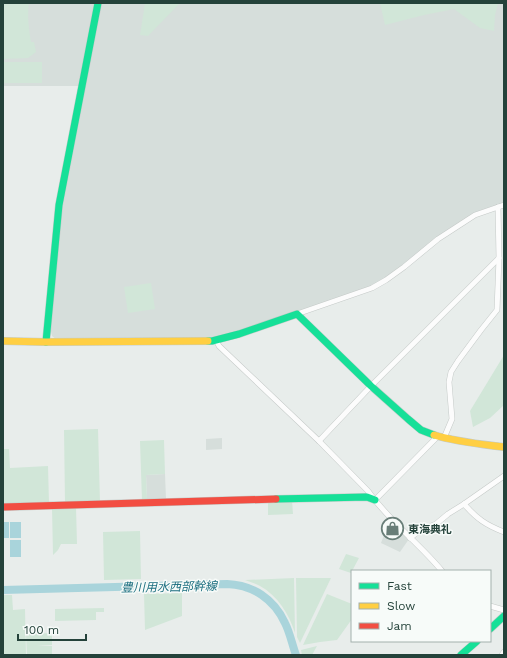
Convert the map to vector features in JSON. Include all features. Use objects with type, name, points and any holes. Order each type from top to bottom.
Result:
[{"type":"street","points":[[46,342],[59,205],[98,3]]},
{"type":"street","points":[[3,340],[46,342],[137,342],[216,340],[239,334],[372,288],[404,267],[438,238],[475,215],[504,205]]},
{"type":"street","points":[[375,500],[441,437],[452,418],[449,382],[451,372],[476,336],[497,310],[499,258],[498,207]]},
{"type":"street","points":[[319,441],[371,386],[499,258]]},
{"type":"street","points":[[297,314],[371,386],[421,430],[441,437],[504,447]]},
{"type":"street","points":[[3,334],[12,341]]},
{"type":"street","points":[[216,340],[219,346],[319,441],[368,491],[441,570]]},
{"type":"street","points":[[410,538],[419,531],[436,524],[448,514],[504,476]]},
{"type":"street","points":[[3,507],[359,497],[367,497],[375,500]]},
{"type":"street","points":[[464,504],[482,521],[491,527],[504,532]]},
{"type":"street","points":[[491,606],[504,610]]},
{"type":"street","points":[[491,628],[504,616]]},
{"type":"street","points":[[461,655],[476,642]]},
{"type":"shaded area","points":[[3,3],[96,3],[80,86],[3,86]]},
{"type":"shaded area","points":[[101,3],[504,3],[504,204],[474,215],[373,286],[216,339],[57,340],[52,336],[50,328],[61,215]]},
{"type":"shaded area","points":[[222,438],[222,449],[206,450],[206,439]]},
{"type":"shaded area","points":[[165,474],[166,499],[147,499],[146,475]]},
{"type":"shaded area","name":"東海典礼","points":[[390,519],[409,539],[400,552],[381,543]]},
{"type":"green space","points":[[3,3],[29,3],[28,18],[31,42],[34,42],[36,52],[28,58],[3,59]]},
{"type":"green space","points":[[145,3],[180,3],[148,36],[140,35]]},
{"type":"green space","points":[[380,3],[498,3],[495,15],[494,31],[480,28],[454,9],[385,25]]},
{"type":"green space","points":[[3,62],[42,62],[42,83],[3,83]]},
{"type":"green space","points":[[151,283],[155,309],[128,313],[124,287]]},
{"type":"green space","points":[[504,355],[504,405],[490,418],[473,427],[470,411]]},
{"type":"green space","points":[[98,429],[100,502],[65,503],[64,430]]},
{"type":"green space","points":[[164,440],[165,474],[146,475],[147,499],[166,500],[142,501],[140,441]]},
{"type":"green space","points":[[3,449],[9,449],[10,468],[48,466],[49,503],[3,505]]},
{"type":"green space","points":[[292,500],[293,514],[268,515],[268,501]]},
{"type":"green space","points":[[76,507],[77,544],[61,544],[53,555],[52,508]]},
{"type":"green space","points":[[140,531],[141,579],[104,580],[103,532]]},
{"type":"green space","points":[[346,554],[359,558],[353,570],[351,570],[351,573],[339,569]]},
{"type":"green space","points":[[294,578],[295,633],[290,619],[277,600],[260,586],[245,580]]},
{"type":"green space","points":[[296,578],[331,578],[300,643],[297,637]]},
{"type":"green space","points":[[182,593],[182,616],[145,630],[144,594]]},
{"type":"green space","points":[[327,594],[351,604],[351,620],[337,640],[303,645]]},
{"type":"green space","points":[[3,595],[12,595],[13,610],[25,609],[26,655],[3,655]]},
{"type":"green space","points":[[104,608],[104,612],[96,612],[96,620],[55,621],[55,609]]},
{"type":"green space","points":[[52,633],[52,645],[37,646],[52,646],[52,655],[27,655],[26,634]]},
{"type":"green space","points":[[317,646],[312,655],[302,655],[301,650]]},
{"type":"water","points":[[3,522],[9,522],[9,538],[3,538]]},
{"type":"water","points":[[10,522],[21,522],[21,538],[10,538]]},
{"type":"water","points":[[10,540],[21,540],[21,557],[10,557]]},
{"type":"waterway","name":"豊川用水西部幹線","points":[[3,590],[227,584],[237,585],[254,590],[269,600],[275,607],[287,627],[296,655]]},
{"type":"traffic: fast","points":[[46,342],[59,205],[98,3]]},
{"type":"traffic: fast","points":[[208,341],[239,334],[297,314],[371,386],[408,419],[421,430],[434,435]]},
{"type":"traffic: fast","points":[[276,499],[367,497],[375,500]]},
{"type":"traffic: fast","points":[[491,628],[504,616]]},
{"type":"traffic: fast","points":[[461,655],[476,642]]},
{"type":"traffic: slow","points":[[3,341],[208,341]]},
{"type":"traffic: slow","points":[[434,435],[477,444],[504,447]]},
{"type":"traffic: jam","points":[[3,507],[276,499]]},
{"type":"place","name":"東海典礼","points":[[393,529]]}]
